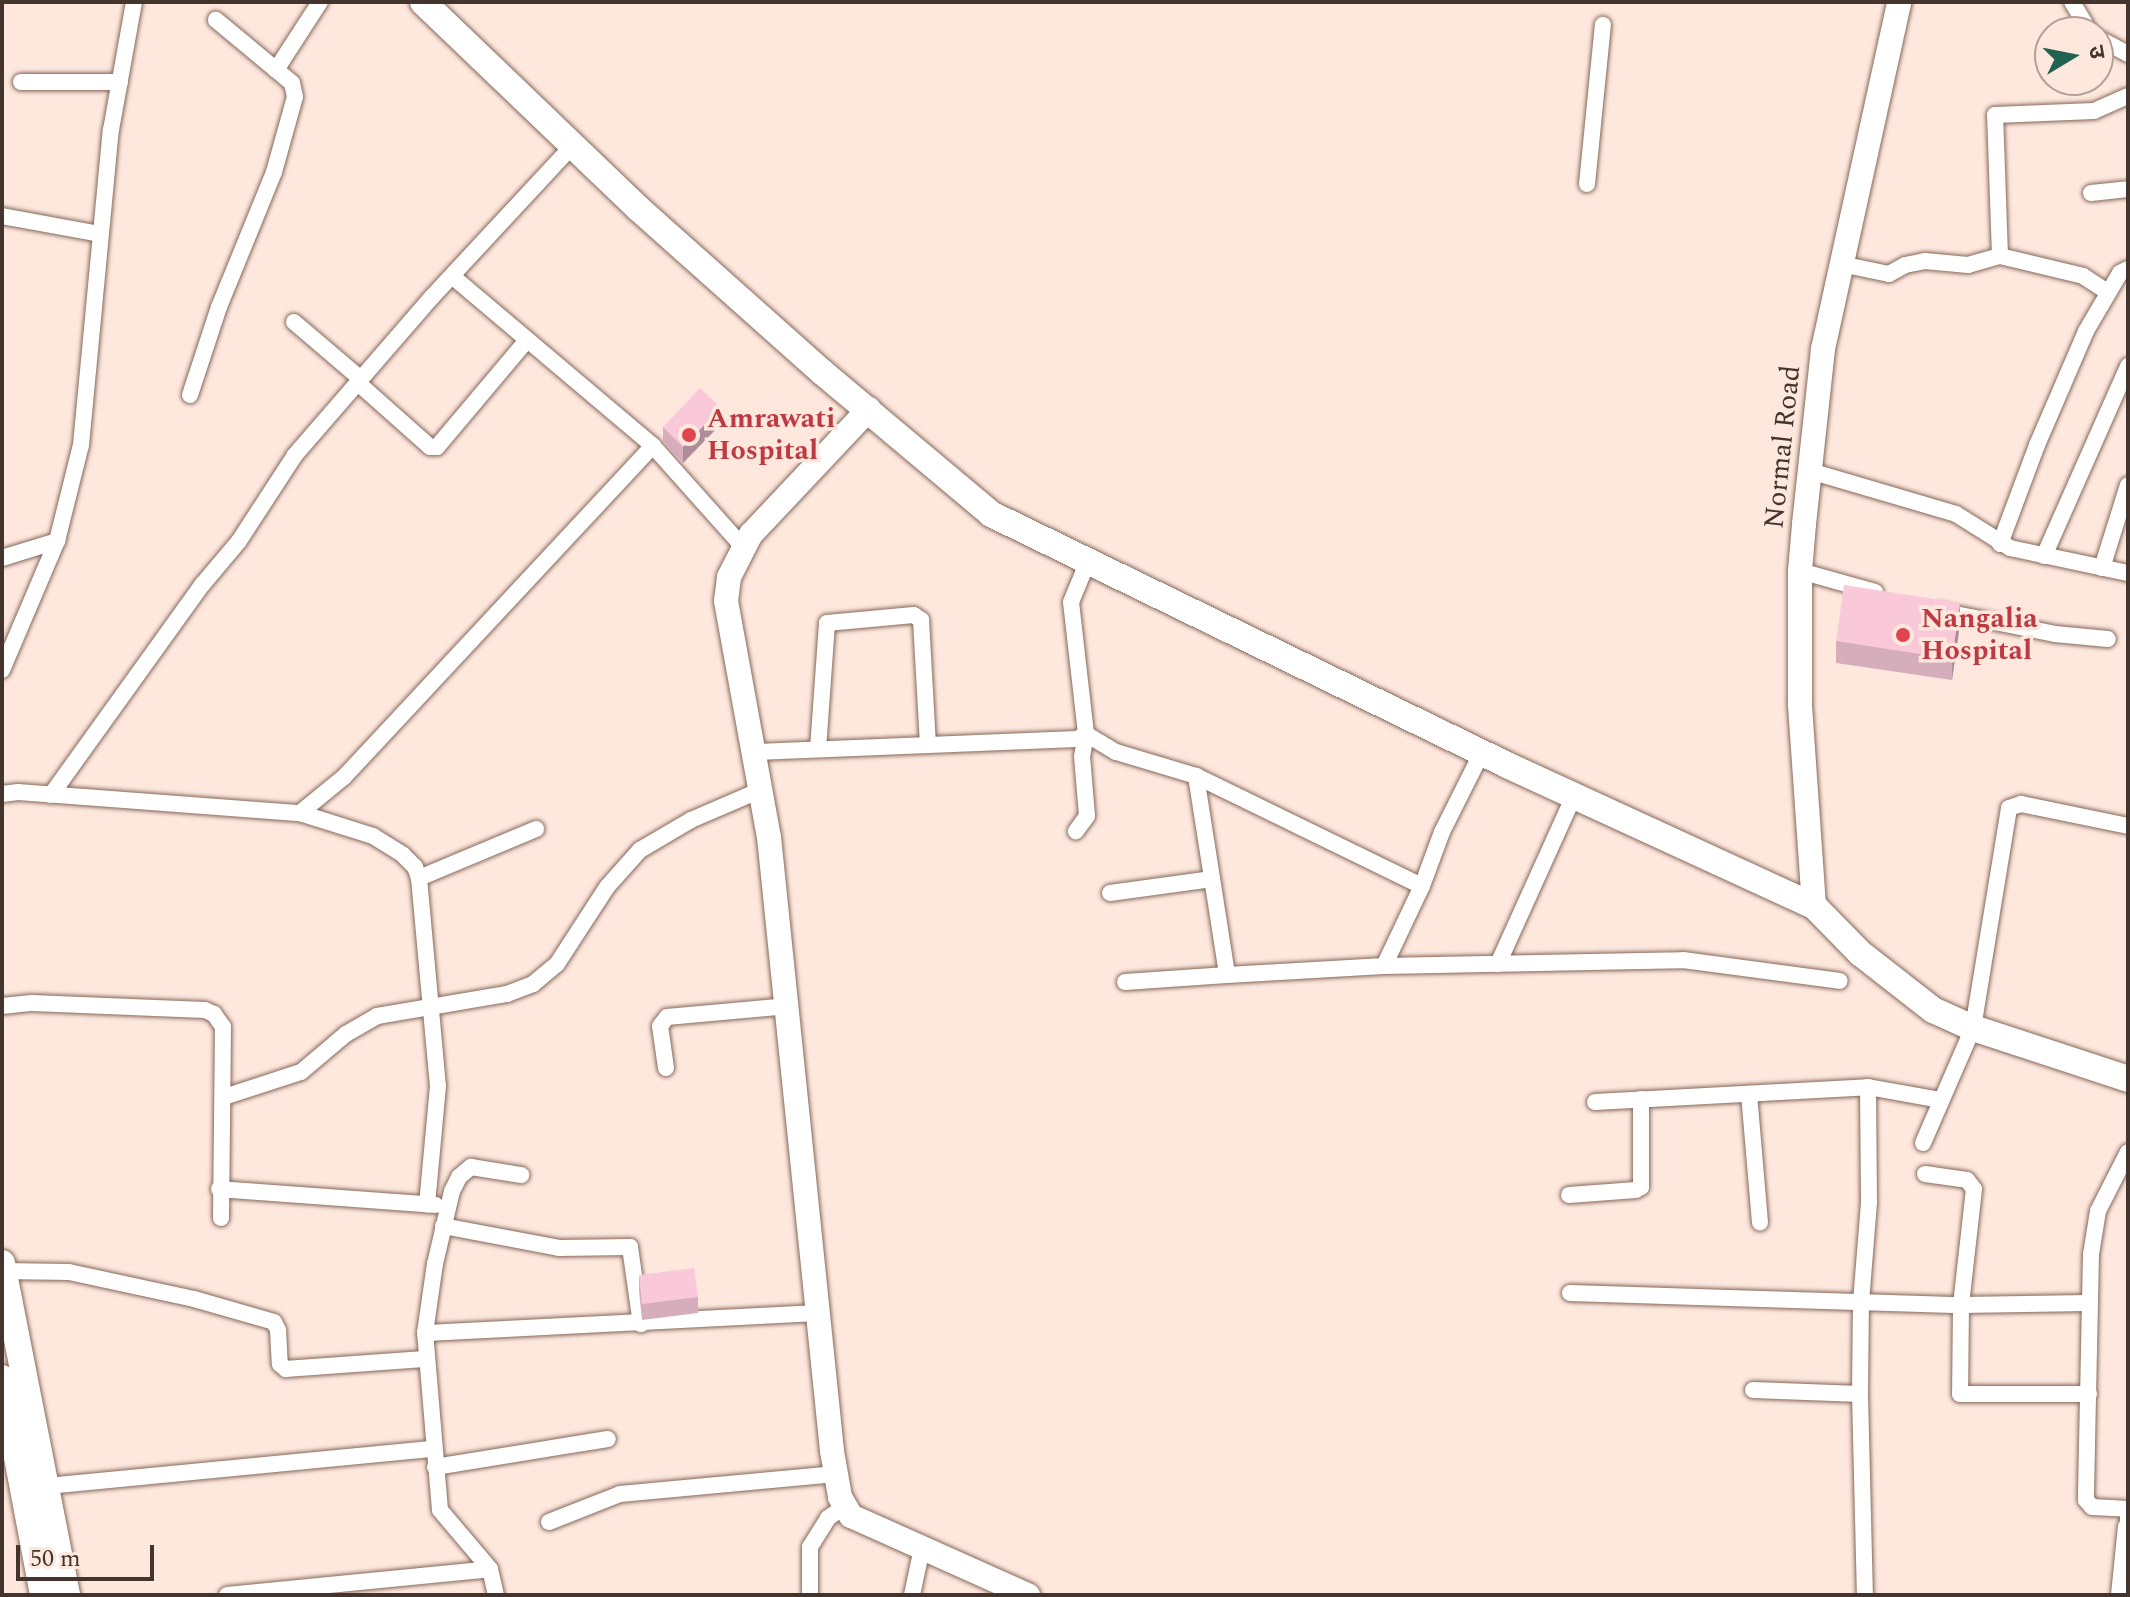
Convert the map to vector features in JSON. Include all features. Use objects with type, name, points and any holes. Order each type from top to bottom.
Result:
[{"type":"main road","points":[[423,2],[639,209],[991,514],[1574,796],[1814,906],[1860,953],[1933,1010],[1973,1028],[2128,1079]]},
{"type":"main road","name":"Normal Road","points":[[1814,906],[1800,704],[1800,571],[1823,349],[1899,2]]},
{"type":"main road","points":[[869,409],[743,547],[729,577],[726,601],[763,789],[789,1006],[836,1474],[851,1516],[1028,1595]]},
{"type":"main road","points":[[3,1267],[67,1595]]},
{"type":"main road","points":[[2,1378],[11,1472],[43,1595]]},
{"type":"street","points":[[2,670],[57,541],[81,445],[100,234],[134,2]]},
{"type":"street","points":[[276,70],[320,2]]},
{"type":"street","points":[[190,395],[219,307],[274,172],[295,97],[292,83],[216,20]]},
{"type":"street","points":[[1587,184],[1603,25]]},
{"type":"street","points":[[21,82],[120,82]]},
{"type":"street","points":[[2000,256],[1995,115],[2094,111],[2128,96]]},
{"type":"street","points":[[51,795],[202,585],[239,541],[295,455],[452,276],[573,145]]},
{"type":"street","points":[[2091,193],[2128,189]]},
{"type":"street","points":[[2,216],[100,234]]},
{"type":"street","points":[[1841,264],[1889,274],[1905,265],[1925,261],[1968,265],[2000,256],[2083,276],[2108,292]]},
{"type":"street","points":[[2000,544],[2037,445],[2086,331],[2120,273],[2128,269]]},
{"type":"street","points":[[452,276],[653,446],[743,547]]},
{"type":"street","points":[[294,322],[430,447],[437,447],[527,340]]},
{"type":"street","points":[[2044,556],[2128,366]]},
{"type":"street","points":[[300,813],[344,777],[653,446]]},
{"type":"street","points":[[1810,471],[1956,514],[2000,544],[2128,573]]},
{"type":"street","points":[[2102,568],[2128,485]]},
{"type":"street","points":[[2,558],[57,541]]},
{"type":"street","points":[[1076,831],[1087,816],[1082,756],[1086,734],[1071,602],[1088,561]]},
{"type":"street","points":[[1800,571],[1892,597]]},
{"type":"street","points":[[1922,606],[2055,634],[2108,639]]},
{"type":"street","points":[[818,749],[824,627],[831,621],[914,615],[921,620],[928,745]]},
{"type":"street","points":[[756,752],[1077,739],[1086,734]]},
{"type":"street","points":[[1086,734],[1116,752],[1196,776],[1422,886]]},
{"type":"street","points":[[1384,966],[1422,886],[1442,832],[1482,752]]},
{"type":"street","points":[[1196,776],[1227,975]]},
{"type":"street","points":[[224,1097],[275,1083],[301,1072],[346,1034],[377,1016],[507,994],[533,984],[557,964],[607,887],[640,850],[691,820],[763,789]]},
{"type":"street","points":[[2,794],[300,813],[373,836],[403,855],[415,867],[419,878],[438,1086],[427,1204]]},
{"type":"street","points":[[1498,964],[1574,796]]},
{"type":"street","points":[[1923,1143],[1973,1028],[2009,808],[2021,804],[2128,826]]},
{"type":"street","points":[[419,878],[536,829]]},
{"type":"street","points":[[1110,893],[1212,879]]},
{"type":"street","points":[[1125,982],[1384,966],[1683,960],[1840,981]]},
{"type":"street","points":[[2,1006],[32,1003],[205,1010],[214,1014],[223,1027],[221,1218]]},
{"type":"street","points":[[666,1068],[660,1026],[667,1017],[789,1006]]},
{"type":"street","points":[[1595,1102],[1868,1087],[1940,1100]]},
{"type":"street","points":[[1865,1595],[1860,1394],[1861,1302],[1869,1202],[1868,1087]]},
{"type":"street","points":[[1749,1094],[1760,1223]]},
{"type":"street","points":[[1569,1195],[1641,1187],[1641,1099]]},
{"type":"street","points":[[2119,1595],[2128,1509],[2092,1507],[2086,1500],[2090,1303],[2091,1254],[2098,1211],[2128,1152]]},
{"type":"street","points":[[496,1595],[490,1569],[440,1510],[425,1333],[443,1226],[459,1177],[471,1167],[521,1175]]},
{"type":"street","points":[[1925,1174],[1967,1180],[1974,1189],[1961,1305],[1960,1394],[2089,1394]]},
{"type":"street","points":[[219,1189],[448,1206]]},
{"type":"street","points":[[443,1226],[559,1248],[630,1247],[641,1324]]},
{"type":"street","points":[[3,1267],[69,1272],[194,1299],[274,1322],[278,1330],[280,1364],[286,1369],[427,1359]]},
{"type":"street","points":[[1570,1293],[1961,1305],[2090,1303]]},
{"type":"street","points":[[425,1333],[819,1313]]},
{"type":"street","points":[[1753,1390],[1860,1394]]},
{"type":"street","points":[[435,1467],[608,1439]]},
{"type":"street","points":[[47,1486],[433,1449]]},
{"type":"street","points":[[549,1522],[620,1494],[836,1474]]},
{"type":"street","points":[[809,1594],[810,1547],[817,1531],[845,1506]]},
{"type":"street","points":[[912,1595],[922,1548]]},
{"type":"street","points":[[227,1595],[490,1569]]},
{"type":"building","points":[[700,388],[721,408],[683,447],[663,427]]},
{"type":"building","points":[[1844,585],[1960,603],[1952,659],[1836,641]]},
{"type":"building","points":[[694,1268],[698,1297],[642,1304],[639,1275]]},
{"type":"place","name":"Amrawati Hospital","points":[[689,435]]},
{"type":"place","name":"Nangalia Hospital","points":[[1903,635]]}]
